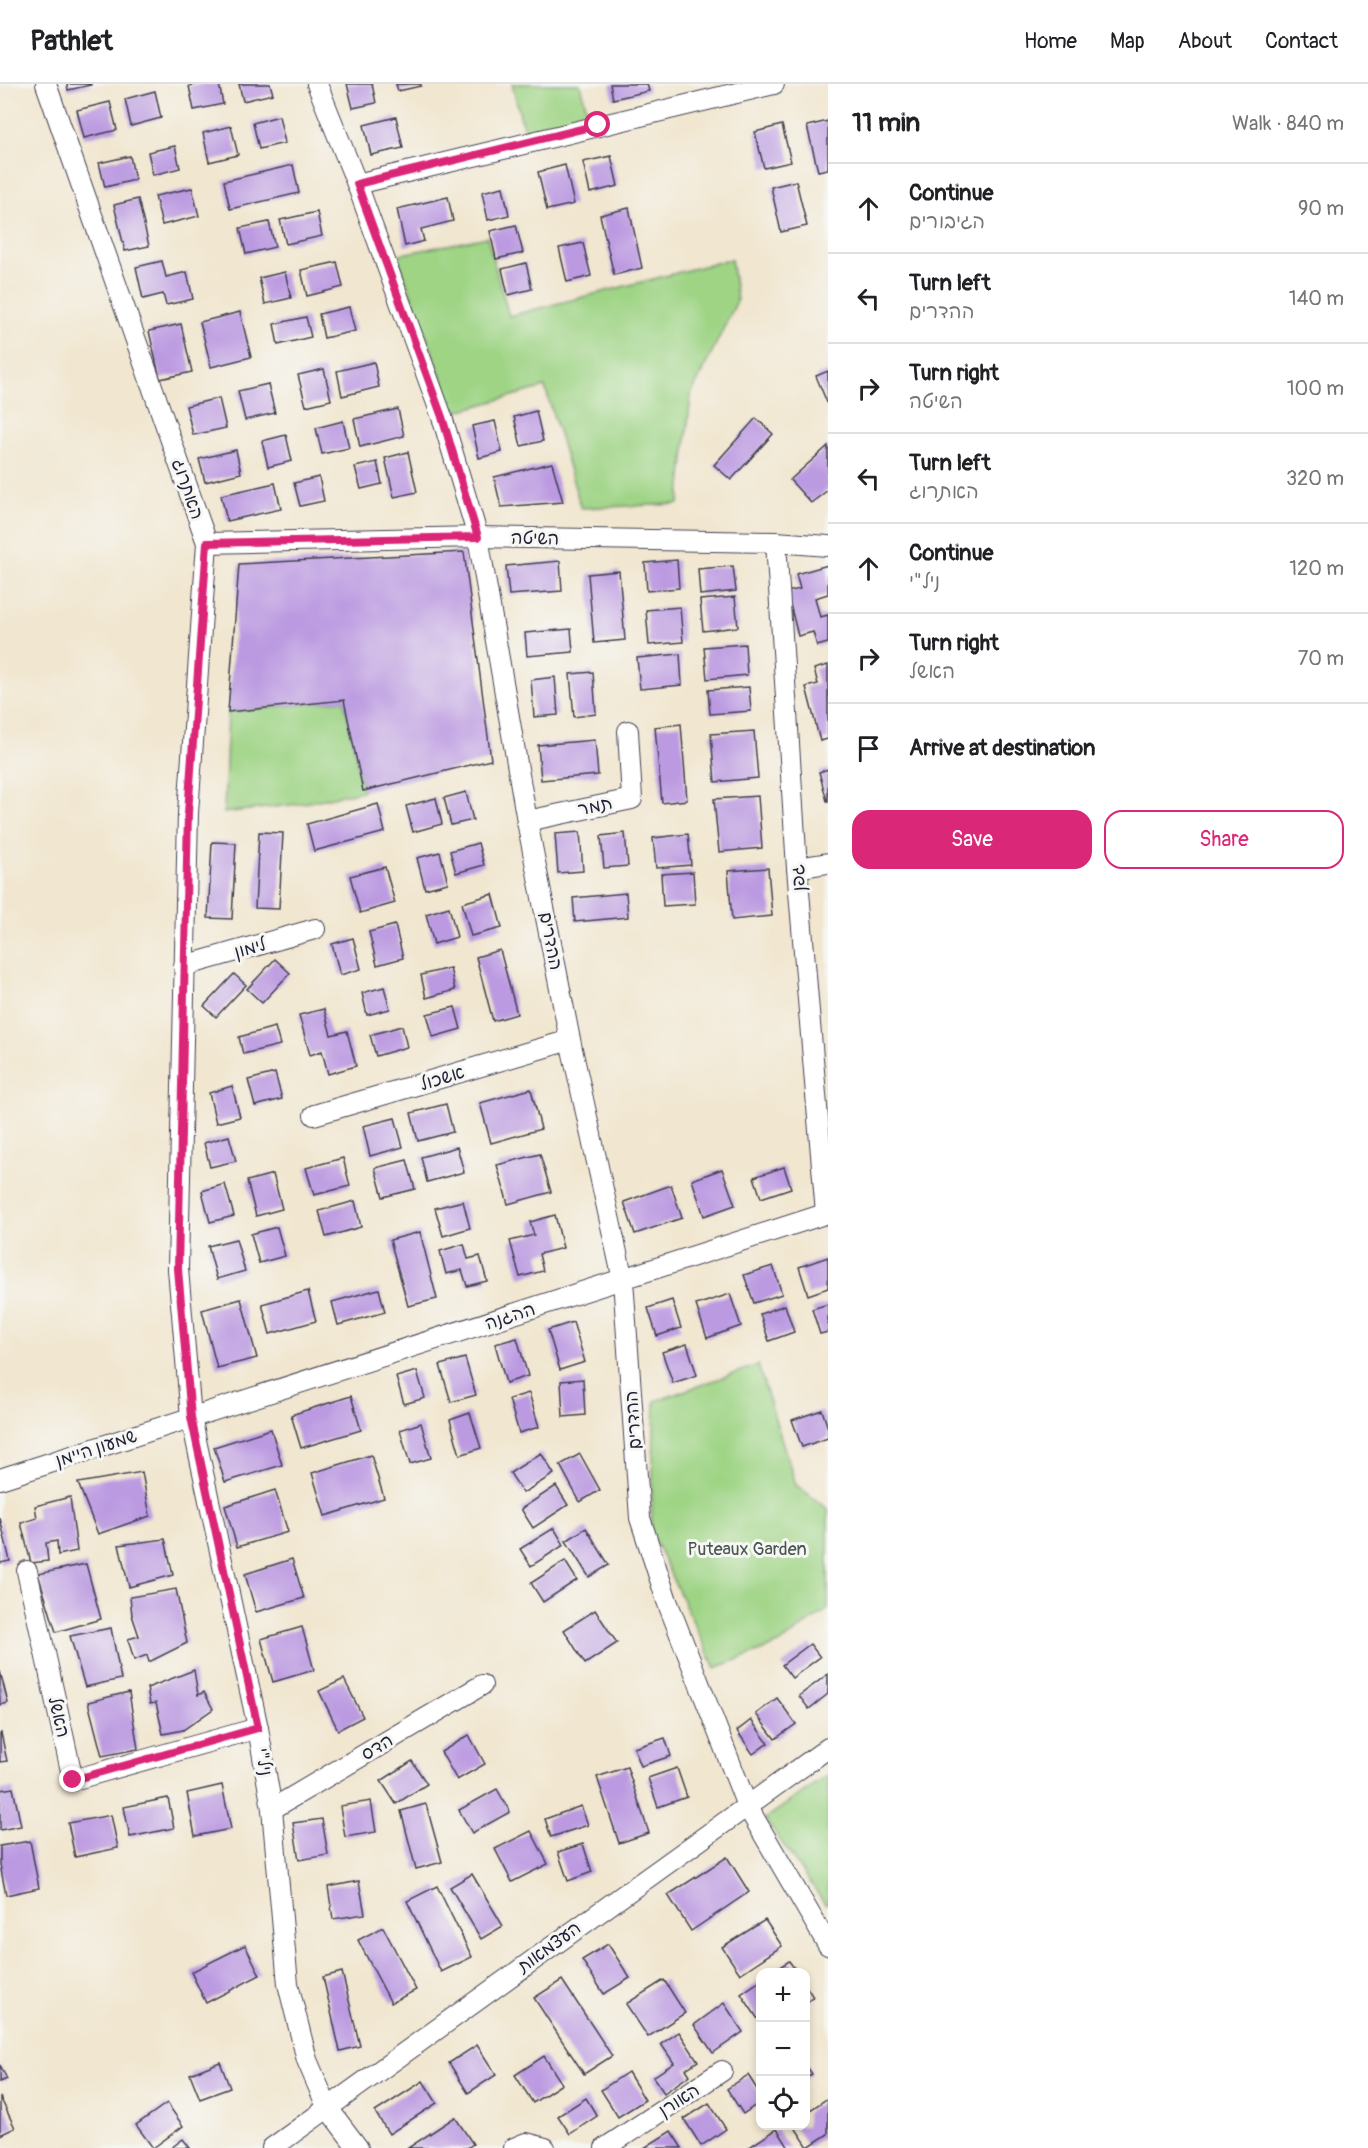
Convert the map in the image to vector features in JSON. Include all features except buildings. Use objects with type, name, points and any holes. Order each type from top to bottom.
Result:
[{"type":"street","name":"האתרוג","points":[[46,84],[207,543],[188,813],[178,1269],[191,1417]]},
{"type":"street","name":"ההדרים","points":[[317,84],[357,184],[442,417],[478,537],[527,821],[570,1040],[623,1280],[640,1518],[675,1622],[747,1806],[828,1945]]},
{"type":"street","points":[[357,184],[774,84]]},
{"type":"street","name":"השיטה","points":[[207,543],[478,537],[776,542],[828,546]]},
{"type":"street","name":"גפן","points":[[776,542],[797,868],[827,1214]]},
{"type":"street","name":"תמר","points":[[527,821],[632,799],[628,731]]},
{"type":"street","points":[[797,868],[828,863]]},
{"type":"street","name":"לימון","points":[[184,966],[315,929]]},
{"type":"street","name":"אשכול","points":[[314,1116],[570,1040]]},
{"type":"street","name":"ההגנה","points":[[191,1417],[827,1214]]},
{"type":"street","name":"שמעון היימן","points":[[0,1479],[191,1417]]},
{"type":"street","name":"ניל\"י","points":[[191,1417],[258,1728],[272,1809],[288,1984],[307,2060],[327,2107],[358,2148]]},
{"type":"street","name":"האשל","points":[[27,1571],[73,1780],[258,1728]]},
{"type":"street","name":"הדס","points":[[272,1809],[482,1685]]},
{"type":"street","name":"העצמאות","points":[[272,2148],[828,1748]]},
{"type":"street","name":"האורן","points":[[605,2148],[722,2071]]},
{"type":"street","points":[[514,2148],[526,2143],[545,2148]]},
{"type":"green space","points":[[512,84],[580,84],[588,114],[524,131]]},
{"type":"green space","points":[[487,237],[509,316],[731,259],[737,301],[691,395],[679,504],[581,508],[545,387],[454,412],[397,255]]},
{"type":"green space","points":[[344,700],[363,791],[299,804],[224,813],[228,712]]},
{"type":"green space","name":"Puteaux Garden","points":[[758,1365],[796,1485],[828,1509],[828,1609],[779,1644],[715,1668],[651,1533],[655,1401]]},
{"type":"green space","points":[[828,1775],[828,1902],[825,1904],[765,1819]]},
{"type":"route","points":[[73,1780],[258,1728],[191,1417],[178,1269],[188,813],[207,543],[478,537],[442,417],[357,184],[598,125]]}]
